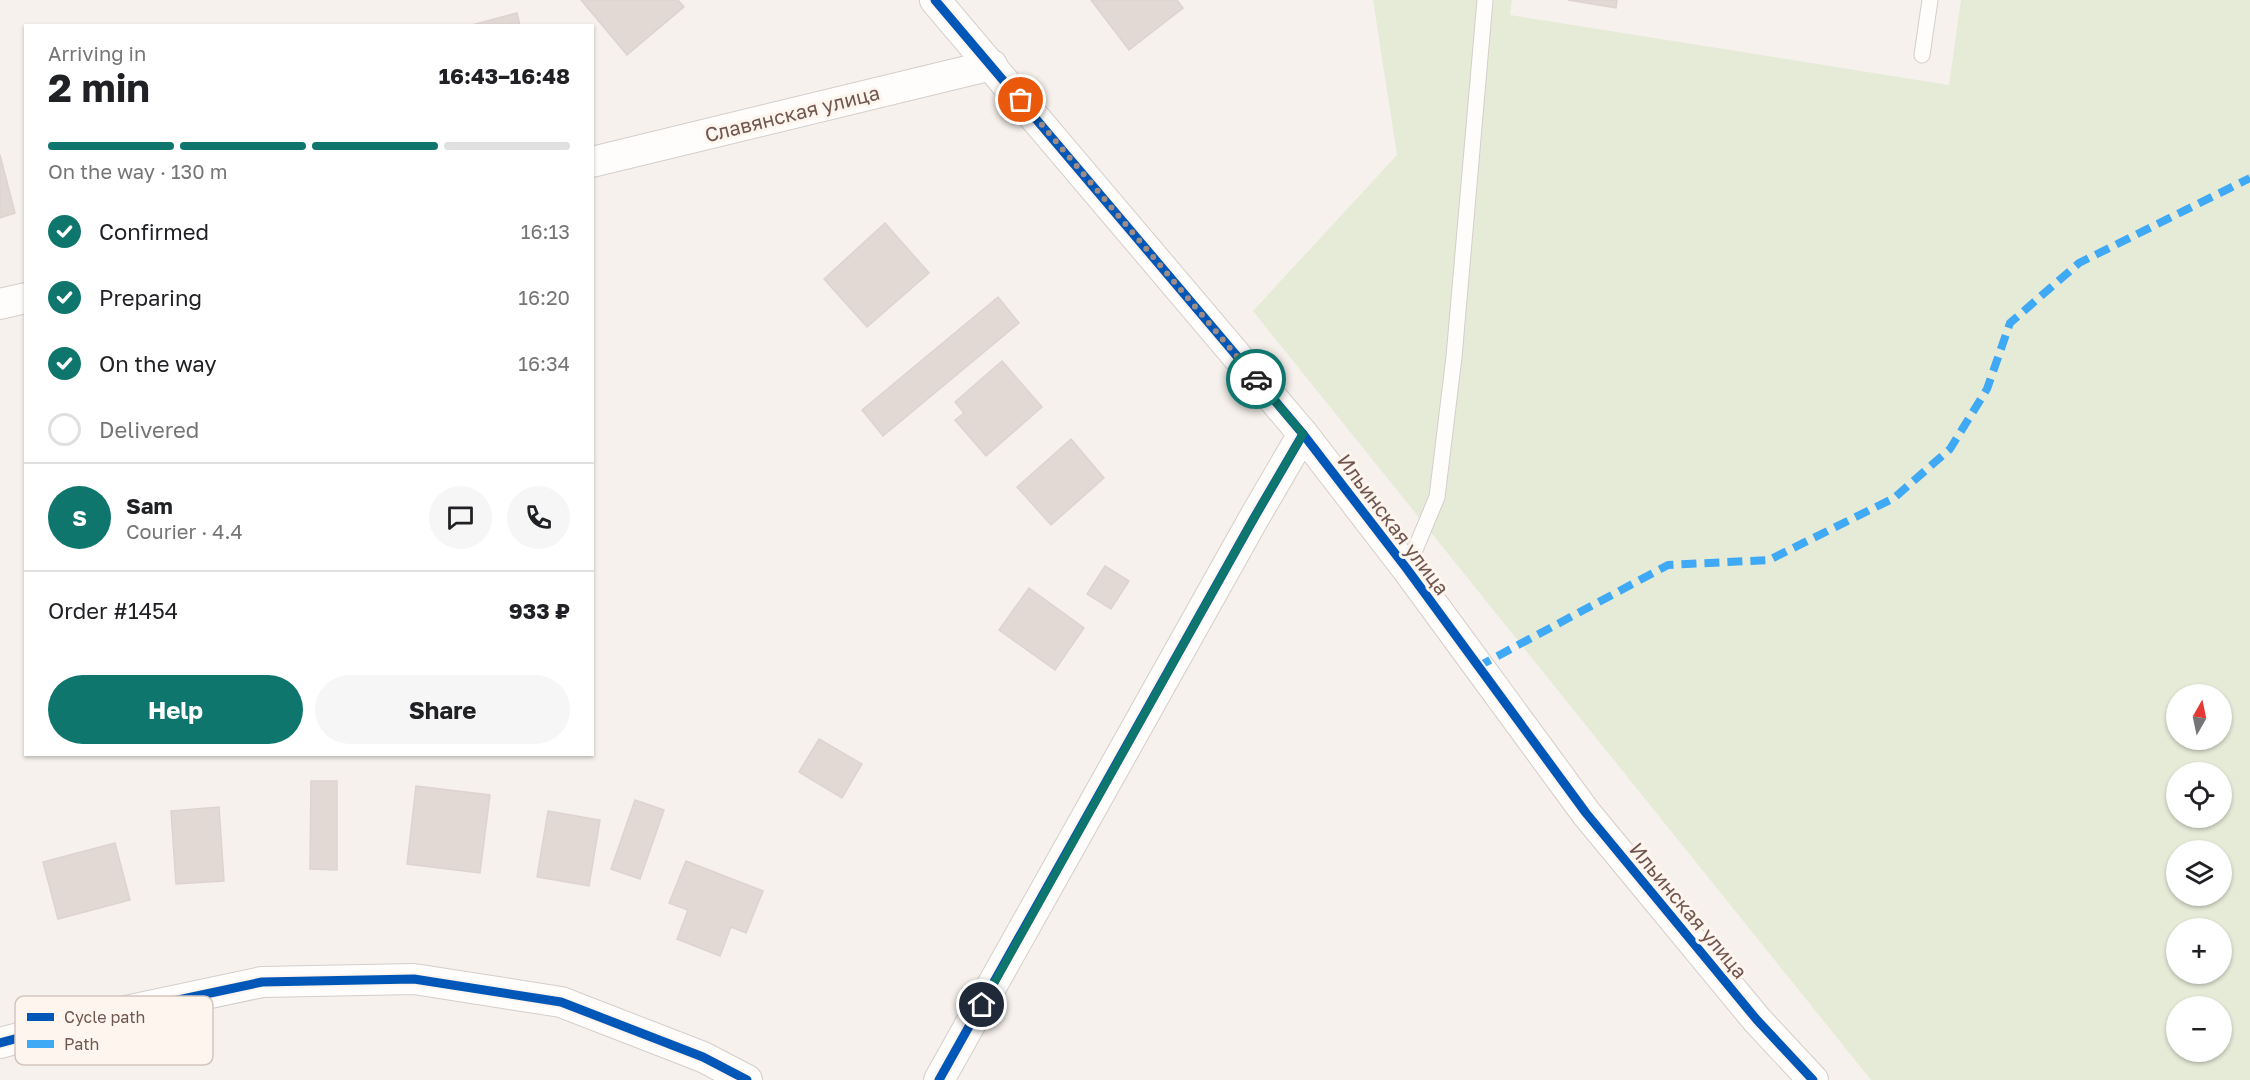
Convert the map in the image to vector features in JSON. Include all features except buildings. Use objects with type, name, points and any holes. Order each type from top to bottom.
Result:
[{"type":"street","name":"Ильинская улица","points":[[935,0],[1303,434],[1407,568],[1586,813],[1757,1020],[1813,1080]]},
{"type":"street","name":"Славянская улица","points":[[594,162],[992,65]]},
{"type":"street","points":[[0,304],[24,298]]},
{"type":"street","points":[[939,1080],[1303,434]]},
{"type":"street","points":[[196,996],[262,982],[414,979],[561,1002],[703,1056],[747,1080]]},
{"type":"street","points":[[0,1043],[15,1039]]},
{"type":"lane","points":[[1407,568],[1437,496],[1454,357],[1485,0]]},
{"type":"lane","points":[[1922,56],[1930,0]]},
{"type":"green space","points":[[1373,0],[1512,0],[1510,15],[1949,85],[1961,0],[2250,0],[2250,1080],[1871,1080],[1253,311],[1397,155]]},
{"type":"marked path","points":[[1477,667],[1668,565],[1769,560],[1894,498],[1950,449],[1987,389],[2010,323],[2079,263],[2250,178]]},
{"type":"cycle path","points":[[935,0],[1303,434],[1407,569],[1586,813],[1757,1020],[1813,1080]]},
{"type":"cycle path","points":[[939,1080],[1303,434]]},
{"type":"cycle path","points":[[196,996],[262,982],[414,979],[561,1002],[703,1057],[747,1080]]},
{"type":"cycle path","points":[[0,1043],[15,1039]]},
{"type":"way so far","points":[[1021,100],[1256,379]]},
{"type":"route","points":[[982,1005],[1303,434],[1256,379]]}]
